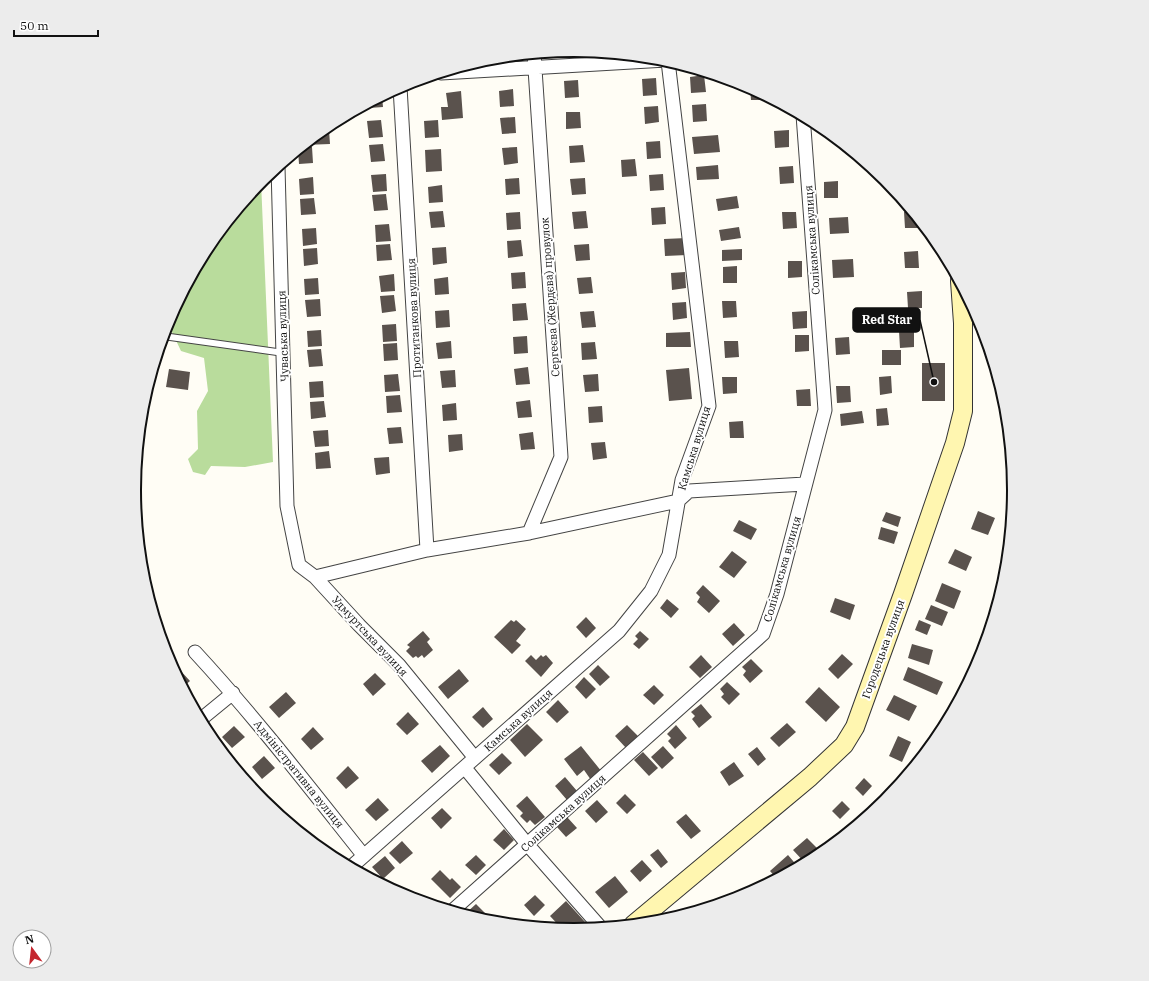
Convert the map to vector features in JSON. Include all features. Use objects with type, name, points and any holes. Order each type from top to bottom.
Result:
[{"type":"main road","name":"Городецька вулиця","points":[[641,919],[810,777],[844,745],[855,727],[906,587],[955,443],[963,403],[963,330],[961,295]]},
{"type":"street","name":"Сергеєва (Жердєва) провулок","points":[[529,533],[561,457],[534,59]]},
{"type":"street","points":[[464,72],[636,62]]},
{"type":"street","name":"Камська вулиця","points":[[355,864],[465,768],[618,631],[651,591],[669,555],[682,480],[709,406],[668,67]]},
{"type":"street","name":"Протитанкова вулиця","points":[[400,94],[427,550]]},
{"type":"street","name":"Солікамська вулиця","points":[[456,907],[763,634],[777,594],[804,484],[825,410],[804,123]]},
{"type":"street","name":"Чуваська вулиця","points":[[278,175],[287,506]]},
{"type":"street","points":[[315,576],[427,550],[529,533],[678,501],[689,491],[804,484]]},
{"type":"street","name":"Удмуртська вулиця","points":[[287,506],[299,565],[315,576],[359,625],[399,665],[475,758]]},
{"type":"street","name":"Адміністративна вулиця","points":[[195,652],[233,693],[364,856]]},
{"type":"street","points":[[205,716],[233,693]]},
{"type":"street","points":[[465,768],[527,844],[597,923]]},
{"type":"lane","points":[[169,337],[284,353]]},
{"type":"green space","points":[[261,191],[273,462],[245,467],[211,466],[205,475],[193,472],[188,459],[198,449],[197,411],[208,391],[204,358],[181,351],[172,332],[186,299],[214,250],[231,227]]},
{"type":"building","points":[[699,76],[704,77],[706,92],[691,93],[690,77]]},
{"type":"building","points":[[656,78],[657,95],[643,96],[642,79]]},
{"type":"building","points":[[578,80],[579,97],[565,98],[564,81]]},
{"type":"building","points":[[513,89],[514,106],[500,107],[499,91]]},
{"type":"building","points":[[461,91],[463,118],[442,120],[441,107],[448,107],[446,93]]},
{"type":"building","points":[[751,95],[762,100],[751,100]]},
{"type":"building","points":[[383,102],[383,107],[372,108]]},
{"type":"building","points":[[706,104],[707,121],[693,122],[692,105]]},
{"type":"building","points":[[658,106],[659,122],[645,124],[644,107]]},
{"type":"building","points":[[566,112],[580,112],[581,128],[566,129]]},
{"type":"building","points":[[515,117],[516,133],[502,134],[500,118]]},
{"type":"building","points":[[381,120],[383,137],[369,138],[367,121]]},
{"type":"building","points":[[438,120],[439,137],[425,138],[424,121]]},
{"type":"building","points":[[789,130],[789,147],[775,148],[774,131]]},
{"type":"building","points":[[329,134],[330,144],[314,145]]},
{"type":"building","points":[[718,135],[720,152],[694,154],[692,137]]},
{"type":"building","points":[[660,141],[661,158],[647,159],[646,142]]},
{"type":"building","points":[[383,144],[385,161],[371,162],[369,145]]},
{"type":"building","points":[[583,145],[585,162],[570,163],[569,146]]},
{"type":"building","points":[[312,147],[313,163],[299,164],[299,157]]},
{"type":"building","points":[[517,147],[518,163],[504,165],[502,148]]},
{"type":"building","points":[[441,149],[442,171],[426,172],[425,150]]},
{"type":"building","points":[[635,159],[637,176],[622,177],[621,160]]},
{"type":"building","points":[[718,165],[719,179],[697,180],[696,167]]},
{"type":"building","points":[[793,166],[794,183],[780,184],[779,167]]},
{"type":"building","points":[[386,174],[387,191],[373,192],[371,175]]},
{"type":"building","points":[[663,174],[664,190],[650,191],[649,175]]},
{"type":"building","points":[[313,177],[314,194],[300,195],[299,179]]},
{"type":"building","points":[[519,178],[520,194],[506,195],[505,179]]},
{"type":"building","points":[[585,178],[586,194],[572,195],[570,179]]},
{"type":"building","points":[[838,181],[838,198],[824,198],[824,182]]},
{"type":"building","points":[[442,185],[443,202],[429,203],[428,187]]},
{"type":"building","points":[[386,194],[388,210],[374,211],[372,195]]},
{"type":"building","points":[[737,196],[739,208],[718,211],[716,199]]},
{"type":"building","points":[[314,198],[316,214],[301,215],[300,199]]},
{"type":"building","points":[[665,207],[666,224],[652,225],[651,208]]},
{"type":"building","points":[[443,211],[445,227],[431,228],[429,212]]},
{"type":"building","points":[[586,211],[588,228],[574,229],[572,212]]},
{"type":"building","points":[[520,212],[521,229],[507,230],[506,213]]},
{"type":"building","points":[[782,212],[796,212],[797,228],[783,229]]},
{"type":"building","points":[[904,212],[906,212],[919,228],[905,228]]},
{"type":"building","points":[[848,217],[849,233],[830,234],[829,218]]},
{"type":"building","points":[[389,224],[391,241],[376,242],[375,225]]},
{"type":"building","points":[[739,227],[741,238],[721,241],[719,230]]},
{"type":"building","points":[[316,228],[317,244],[303,246],[302,229]]},
{"type":"building","points":[[687,238],[687,255],[665,256],[664,239]]},
{"type":"building","points":[[521,240],[523,256],[508,258],[507,241]]},
{"type":"building","points":[[390,244],[392,260],[377,261],[376,245]]},
{"type":"building","points":[[589,244],[590,260],[576,261],[574,245]]},
{"type":"building","points":[[446,247],[447,263],[433,265],[432,248]]},
{"type":"building","points":[[317,248],[318,264],[304,266],[303,249]]},
{"type":"building","points":[[742,249],[742,260],[722,261],[722,250]]},
{"type":"building","points":[[918,251],[919,268],[905,268],[904,252]]},
{"type":"building","points":[[853,259],[854,277],[833,278],[832,260]]},
{"type":"building","points":[[788,261],[802,261],[802,277],[788,278]]},
{"type":"building","points":[[737,266],[737,283],[723,283],[723,267]]},
{"type":"building","points":[[525,272],[526,288],[512,289],[511,273]]},
{"type":"building","points":[[685,272],[686,288],[672,290],[671,273]]},
{"type":"building","points":[[394,274],[395,291],[381,292],[379,276]]},
{"type":"building","points":[[448,277],[449,294],[435,295],[434,279]]},
{"type":"building","points":[[591,277],[593,293],[579,294],[577,278]]},
{"type":"building","points":[[318,278],[319,294],[305,295],[304,279]]},
{"type":"building","points":[[922,291],[922,308],[908,308],[907,292]]},
{"type":"building","points":[[394,295],[396,311],[382,313],[380,296]]},
{"type":"building","points":[[320,299],[321,316],[307,317],[305,300]]},
{"type":"building","points":[[722,301],[736,301],[737,317],[723,318]]},
{"type":"building","points":[[686,302],[687,318],[673,320],[672,303]]},
{"type":"building","points":[[526,303],[528,320],[513,321],[512,304]]},
{"type":"building","points":[[449,310],[450,327],[436,328],[435,311]]},
{"type":"building","points":[[594,311],[596,327],[582,328],[580,312]]},
{"type":"building","points":[[807,311],[807,328],[793,329],[792,312]]},
{"type":"building","points":[[396,324],[397,341],[383,342],[382,325]]},
{"type":"building","points":[[321,330],[322,346],[308,347],[307,331]]},
{"type":"building","points":[[914,330],[914,347],[900,348],[899,331]]},
{"type":"building","points":[[690,332],[691,347],[666,347],[666,333]]},
{"type":"building","points":[[795,335],[809,335],[809,351],[795,352]]},
{"type":"building","points":[[527,336],[528,353],[514,354],[513,337]]},
{"type":"building","points":[[849,337],[850,354],[836,355],[835,338]]},
{"type":"building","points":[[451,341],[452,358],[438,359],[436,343]]},
{"type":"building","points":[[724,341],[738,341],[739,357],[725,358]]},
{"type":"building","points":[[595,342],[597,359],[582,360],[581,343]]},
{"type":"building","points":[[397,343],[398,360],[384,361],[383,344]]},
{"type":"building","points":[[321,349],[323,366],[309,367],[307,350]]},
{"type":"building","points":[[882,350],[901,350],[901,365],[882,365]]},
{"type":"building","points":[[922,363],[945,363],[945,401],[922,401]]},
{"type":"building","points":[[528,367],[530,384],[516,385],[514,369]]},
{"type":"building","points":[[689,368],[692,399],[669,401],[666,370]]},
{"type":"building","points":[[169,369],[190,372],[188,390],[166,387]]},
{"type":"building","points":[[455,370],[456,387],[442,388],[440,371]]},
{"type":"building","points":[[398,374],[400,391],[385,392],[384,375]]},
{"type":"building","points":[[598,374],[599,391],[585,392],[583,375]]},
{"type":"building","points":[[891,376],[892,393],[880,395],[879,377]]},
{"type":"building","points":[[722,377],[737,377],[737,393],[723,394]]},
{"type":"building","points":[[323,381],[324,397],[310,398],[309,382]]},
{"type":"building","points":[[836,386],[850,386],[851,402],[837,403]]},
{"type":"building","points":[[810,389],[811,406],[797,406],[796,390]]},
{"type":"building","points":[[400,395],[402,412],[387,413],[386,396]]},
{"type":"building","points":[[530,400],[532,417],[518,418],[516,402]]},
{"type":"building","points":[[324,401],[326,417],[311,419],[310,402]]},
{"type":"building","points":[[456,403],[457,420],[443,421],[442,405]]},
{"type":"building","points":[[602,406],[603,422],[589,423],[588,407]]},
{"type":"building","points":[[887,408],[889,425],[877,426],[876,409]]},
{"type":"building","points":[[862,411],[864,423],[841,426],[840,414]]},
{"type":"building","points":[[743,421],[744,438],[730,438],[729,422]]},
{"type":"building","points":[[401,427],[403,443],[389,444],[387,428]]},
{"type":"building","points":[[328,430],[329,446],[315,447],[313,431]]},
{"type":"building","points":[[533,432],[535,449],[521,450],[519,434]]},
{"type":"building","points":[[462,434],[463,450],[449,452],[448,435]]},
{"type":"building","points":[[605,442],[607,458],[593,460],[591,443]]},
{"type":"building","points":[[329,451],[331,468],[316,469],[315,453]]},
{"type":"building","points":[[389,457],[390,473],[376,475],[374,458]]},
{"type":"building","points":[[978,511],[995,518],[988,535],[971,529]]},
{"type":"building","points":[[886,512],[901,517],[898,527],[882,521]]},
{"type":"building","points":[[739,520],[757,529],[751,540],[733,531]]},
{"type":"building","points":[[881,527],[898,532],[894,544],[878,539]]},
{"type":"building","points":[[955,549],[972,557],[966,571],[948,563]]},
{"type":"building","points":[[732,551],[747,562],[734,578],[719,567]]},
{"type":"building","points":[[942,583],[961,591],[954,609],[935,601]]},
{"type":"building","points":[[703,585],[720,601],[709,613],[697,602],[700,597],[696,593]]},
{"type":"building","points":[[835,598],[855,605],[850,620],[830,612]]},
{"type":"building","points":[[667,599],[679,609],[671,618],[660,608]]},
{"type":"building","points":[[931,605],[948,612],[942,626],[925,619]]},
{"type":"building","points":[[586,617],[596,628],[586,638],[576,627]]},
{"type":"building","points":[[511,620],[514,622],[516,620],[526,629],[516,641],[521,645],[512,654],[494,637]]},
{"type":"building","points":[[919,620],[931,625],[927,635],[915,630]]},
{"type":"building","points":[[734,623],[745,635],[733,646],[722,634]]},
{"type":"building","points":[[423,631],[430,639],[427,642],[433,650],[424,658],[422,655],[418,658],[416,656],[413,658],[406,651],[410,647],[407,645]]},
{"type":"building","points":[[640,631],[649,639],[639,649],[633,644],[638,639],[635,636]]},
{"type":"building","points":[[912,644],[933,650],[929,665],[908,658]]},
{"type":"building","points":[[842,654],[853,664],[838,679],[828,669]]},
{"type":"building","points":[[531,655],[536,660],[541,655],[543,657],[546,655],[553,663],[541,677],[525,661]]},
{"type":"building","points":[[701,655],[712,667],[700,678],[689,667]]},
{"type":"building","points":[[751,659],[763,671],[750,683],[743,675],[746,671],[742,667]]},
{"type":"building","points":[[598,665],[610,677],[600,686],[589,674]]},
{"type":"building","points":[[908,667],[943,682],[937,695],[903,680]]},
{"type":"building","points":[[459,669],[469,681],[448,699],[438,687]]},
{"type":"building","points":[[181,671],[190,681],[187,684]]},
{"type":"building","points":[[375,673],[386,684],[373,696],[363,684]]},
{"type":"building","points":[[584,677],[596,689],[586,699],[575,687]]},
{"type":"building","points":[[727,682],[740,694],[729,705],[721,697],[724,694],[720,689]]},
{"type":"building","points":[[654,685],[664,695],[654,705],[643,695]]},
{"type":"building","points":[[819,687],[840,707],[826,722],[805,702]]},
{"type":"building","points":[[286,692],[296,703],[279,718],[269,707]]},
{"type":"building","points":[[894,695],[917,706],[909,721],[886,710]]},
{"type":"building","points":[[558,700],[569,712],[557,723],[546,712]]},
{"type":"building","points":[[701,704],[712,717],[699,728],[692,719],[695,716],[691,712]]},
{"type":"building","points":[[483,707],[493,719],[483,728],[472,717]]},
{"type":"building","points":[[408,712],[419,724],[407,735],[396,724]]},
{"type":"building","points":[[787,723],[796,732],[779,747],[770,738]]},
{"type":"building","points":[[527,724],[543,740],[525,757],[510,740]]},
{"type":"building","points":[[627,725],[638,736],[626,748],[615,736]]},
{"type":"building","points":[[676,725],[687,738],[675,749],[668,741],[671,738],[667,734]]},
{"type":"building","points":[[234,726],[245,737],[232,748],[222,737]]},
{"type":"building","points":[[313,727],[324,739],[311,750],[301,739]]},
{"type":"building","points":[[898,736],[911,742],[902,762],[889,756]]},
{"type":"building","points":[[440,745],[450,756],[432,773],[421,761]]},
{"type":"building","points":[[581,746],[602,772],[591,780],[584,770],[577,776],[564,759]]},
{"type":"building","points":[[663,746],[674,758],[662,769],[651,757]]},
{"type":"building","points":[[757,747],[766,759],[758,766],[748,754]]},
{"type":"building","points":[[643,752],[658,768],[649,776],[634,760]]},
{"type":"building","points":[[502,753],[512,763],[499,775],[489,765]]},
{"type":"building","points":[[264,756],[275,768],[262,779],[252,767]]},
{"type":"building","points":[[734,762],[744,776],[729,786],[720,772]]},
{"type":"building","points":[[348,766],[359,778],[346,789],[336,778]]},
{"type":"building","points":[[565,777],[577,791],[567,800],[555,786]]},
{"type":"building","points":[[864,778],[872,786],[863,796],[855,788]]},
{"type":"building","points":[[625,794],[636,805],[627,814],[616,803]]},
{"type":"building","points":[[527,796],[545,817],[535,825],[530,820],[527,823],[520,816],[523,813],[516,806]]},
{"type":"building","points":[[378,798],[389,810],[376,821],[365,810]]},
{"type":"building","points":[[597,800],[608,812],[596,823],[585,811]]},
{"type":"building","points":[[842,801],[850,809],[840,819],[832,811]]},
{"type":"building","points":[[442,808],[452,818],[441,829],[431,818]]},
{"type":"building","points":[[686,814],[701,831],[691,839],[676,822]]},
{"type":"building","points":[[567,817],[577,828],[566,837],[557,827]]},
{"type":"building","points":[[504,829],[514,840],[504,850],[493,840]]},
{"type":"building","points":[[807,838],[818,849],[802,859],[793,850]]},
{"type":"building","points":[[402,841],[413,853],[400,864],[389,853]]},
{"type":"building","points":[[658,849],[668,862],[661,868],[650,855]]},
{"type":"building","points":[[476,855],[486,865],[476,875],[465,865]]},
{"type":"building","points":[[788,855],[795,863],[774,875],[770,871]]},
{"type":"building","points":[[385,856],[395,868],[383,879],[372,867]]},
{"type":"building","points":[[642,860],[652,871],[640,882],[630,871]]},
{"type":"building","points":[[440,870],[450,880],[452,878],[461,887],[450,898],[431,879]]},
{"type":"building","points":[[615,876],[628,892],[609,908],[595,892]]},
{"type":"building","points":[[535,895],[545,905],[534,916],[524,905]]},
{"type":"building","points":[[566,901],[586,923],[557,923],[550,916]]},
{"type":"building","points":[[476,904],[486,914],[485,915],[469,911]]},
{"type":"place","name":"Red Star","points":[[934,382]]}]
